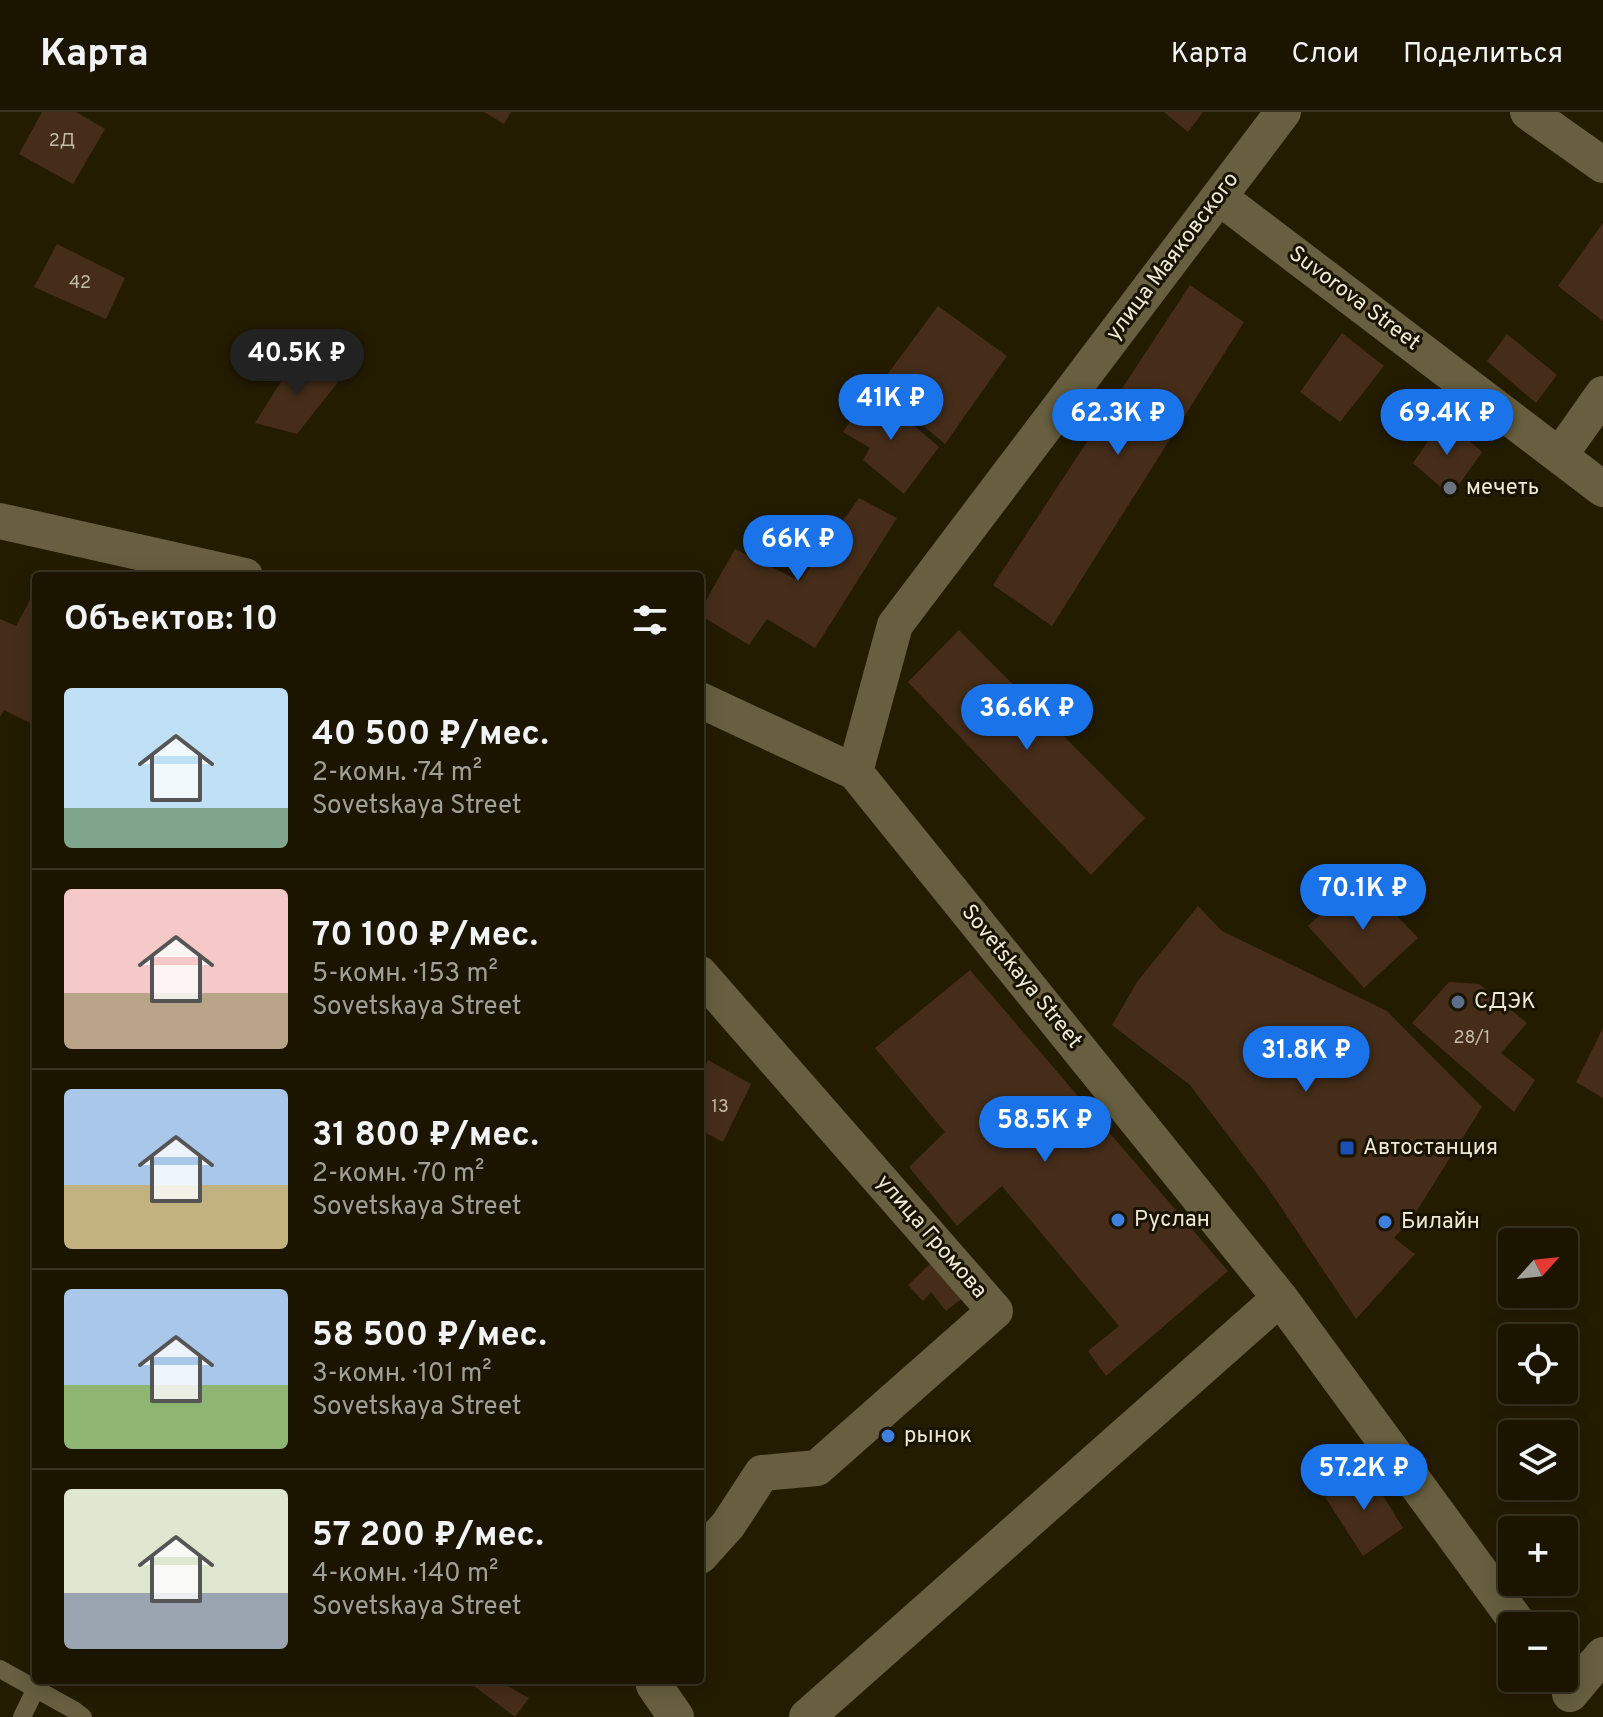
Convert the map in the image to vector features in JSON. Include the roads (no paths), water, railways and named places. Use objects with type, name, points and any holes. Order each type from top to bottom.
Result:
[{"type":"street","name":"улица Маяковского","points":[[855,772],[895,625],[1283,112]]},
{"type":"street","points":[[1528,112],[1603,165]]},
{"type":"street","name":"Suvorova Street","points":[[1219,197],[1603,489]]},
{"type":"street","points":[[1560,455],[1603,394]]},
{"type":"street","points":[[0,521],[227,572]]},
{"type":"street","name":"Sovetskaya Street","points":[[704,702],[855,772],[1280,1298],[1510,1612]]},
{"type":"street","name":"улица Громова","points":[[704,979],[995,1311],[817,1468],[762,1473],[728,1525],[704,1552]]},
{"type":"street","points":[[807,1717],[1280,1298]]},
{"type":"street","points":[[1572,1696],[1603,1655]]},
{"type":"street","points":[[654,1684],[676,1717]]},
{"type":"lane","points":[[0,1669],[32,1682]]},
{"type":"lane","points":[[22,1717],[38,1684],[83,1717]]},
{"type":"place","name":"мечеть","points":[[1450,488]]},
{"type":"place","name":"СДЭК","points":[[1458,1002]]},
{"type":"place","name":"Автостанция","points":[[1347,1148]]},
{"type":"place","name":"Руслан","points":[[1118,1220]]},
{"type":"place","name":"Билайн","points":[[1385,1222]]},
{"type":"place","name":"рынок","points":[[888,1436]]}]
